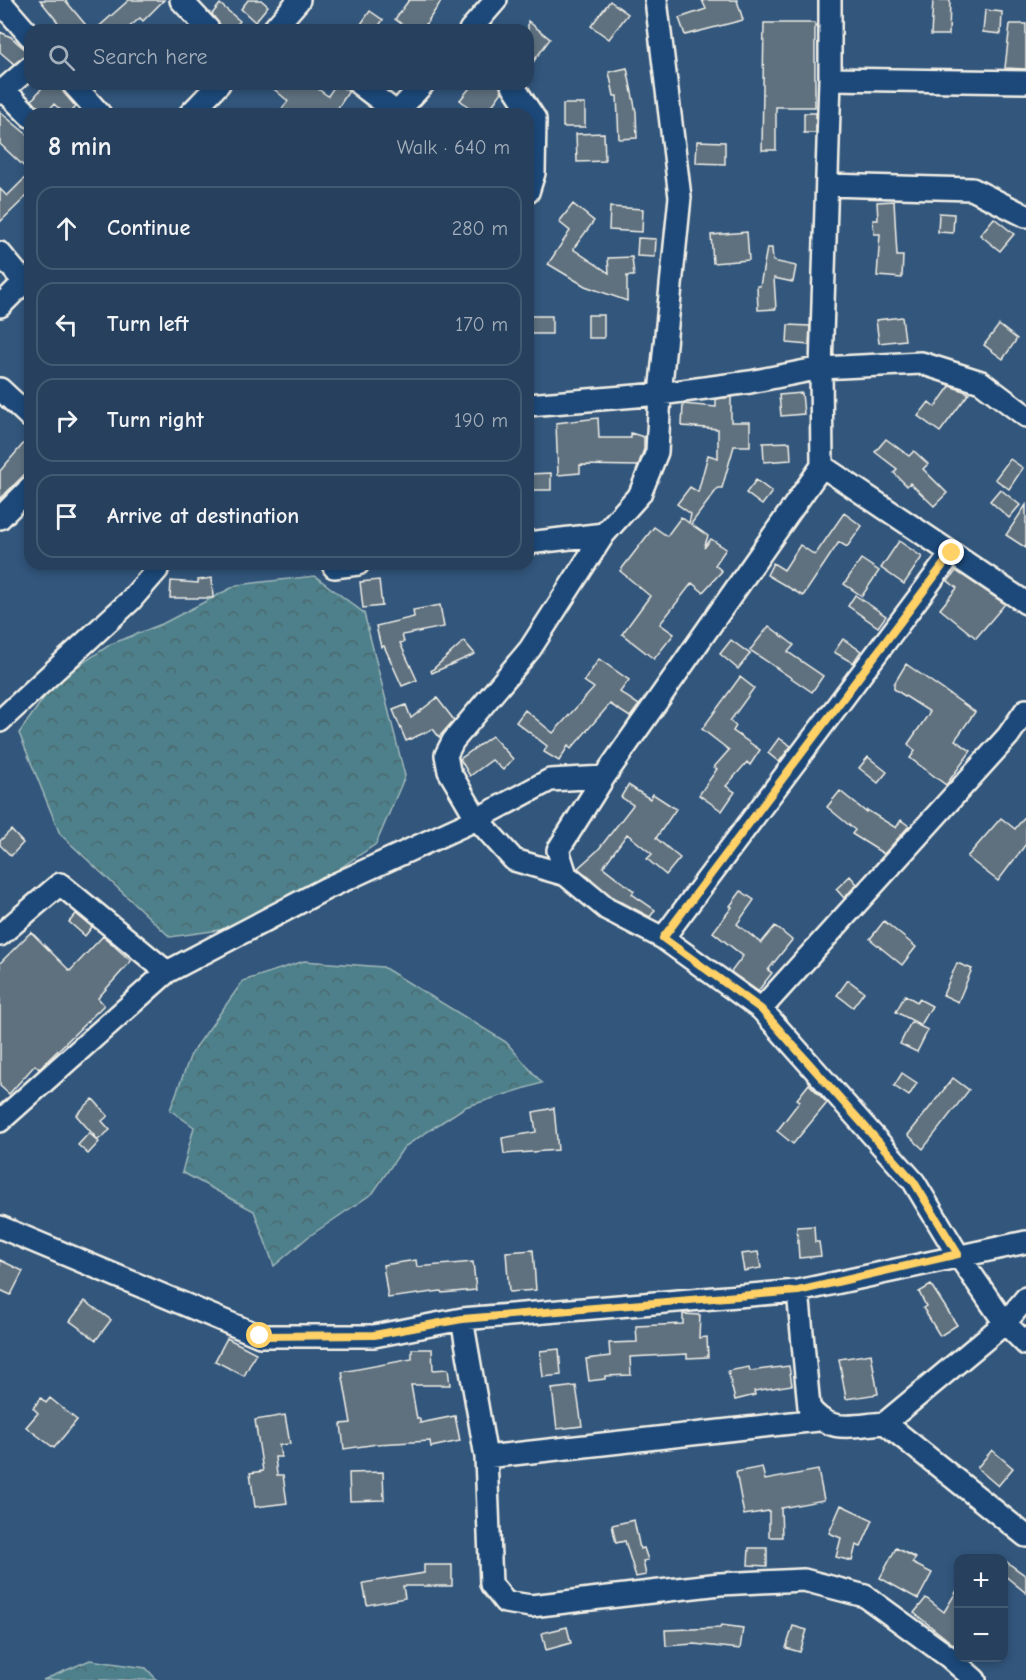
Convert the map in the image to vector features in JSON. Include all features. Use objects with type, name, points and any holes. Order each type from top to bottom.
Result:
[{"type":"street","points":[[180,0],[203,24]]},
{"type":"street","points":[[283,24],[299,0]]},
{"type":"street","points":[[475,24],[496,0]]},
{"type":"street","points":[[656,0],[680,197],[660,394],[657,452],[640,494],[604,534],[530,649],[453,741],[446,755],[449,771],[477,819],[514,860],[566,875],[608,909],[663,938],[761,1009],[914,1182],[958,1254],[1005,1323],[1026,1344]]},
{"type":"street","points":[[566,875],[558,850],[604,777],[822,466],[821,368],[830,79],[830,0]]},
{"type":"street","points":[[5,5],[24,29]]},
{"type":"street","points":[[24,72],[2,92],[24,111]]},
{"type":"street","points":[[830,79],[1026,82]]},
{"type":"street","points":[[78,90],[95,108]]},
{"type":"street","points":[[196,108],[213,90]]},
{"type":"street","points":[[367,90],[390,108]]},
{"type":"street","points":[[401,108],[418,90]]},
{"type":"street","points":[[516,90],[528,108]]},
{"type":"street","points":[[534,117],[534,173]]},
{"type":"street","points":[[827,185],[972,189],[1026,216]]},
{"type":"street","points":[[0,252],[24,276]]},
{"type":"street","points":[[0,306],[24,282]]},
{"type":"street","points":[[534,404],[660,394],[750,382],[821,368],[921,363],[981,382],[1026,416]]},
{"type":"street","points":[[0,389],[24,411]]},
{"type":"street","points":[[822,466],[1026,603]]},
{"type":"street","points":[[0,518],[24,494]]},
{"type":"street","points":[[534,542],[604,534]]},
{"type":"street","points":[[663,938],[952,553]]},
{"type":"street","points":[[0,721],[130,601],[157,570]]},
{"type":"street","points":[[761,1009],[1008,736],[1026,710]]},
{"type":"street","points":[[0,1121],[167,972],[325,889],[477,819],[550,780],[604,777]]},
{"type":"street","points":[[0,935],[60,884],[167,972]]},
{"type":"street","points":[[0,1227],[260,1336],[374,1335],[462,1319],[798,1291],[958,1254],[1026,1242]]},
{"type":"street","points":[[798,1291],[809,1407],[818,1420]]},
{"type":"street","points":[[486,1457],[818,1420],[834,1427],[885,1423],[1005,1323],[1026,1298]]},
{"type":"street","points":[[462,1319],[486,1457],[491,1584],[505,1602],[531,1606],[720,1584],[804,1580],[865,1596],[949,1657],[975,1680]]},
{"type":"street","points":[[885,1423],[1026,1536]]},
{"type":"green space","points":[[315,576],[364,613],[405,776],[376,844],[255,925],[170,937],[60,834],[19,733],[55,682],[111,644],[162,624],[237,585]]},
{"type":"green space","points":[[304,961],[383,967],[506,1042],[542,1083],[465,1107],[404,1147],[373,1193],[308,1237],[274,1266],[254,1211],[182,1172],[194,1127],[170,1110],[191,1054],[243,981]]},
{"type":"green space","points":[[90,1660],[146,1668],[157,1680],[43,1680]]},
{"type":"building","points":[[40,0],[65,0],[85,24],[59,24]]},
{"type":"building","points":[[129,0],[164,0],[143,21],[140,18],[133,24],[102,24]]},
{"type":"building","points":[[248,0],[261,0],[268,6],[255,22],[241,9]]},
{"type":"building","points":[[409,0],[442,0],[426,24],[402,24],[395,19]]},
{"type":"building","points":[[702,0],[737,0],[743,20],[685,35],[679,18],[706,9]]},
{"type":"building","points":[[933,0],[950,0],[949,35],[931,35]]},
{"type":"building","points":[[610,1],[628,14],[609,39],[591,26]]},
{"type":"building","points":[[220,4],[240,21],[237,24],[219,24],[212,14]]},
{"type":"building","points":[[985,10],[1002,12],[1001,34],[983,32]]},
{"type":"building","points":[[370,11],[383,20],[380,24],[361,24]]},
{"type":"building","points":[[764,23],[815,23],[815,107],[776,107],[776,150],[762,150]]},
{"type":"building","points":[[1010,24],[1026,24],[1026,69],[1005,68]]},
{"type":"building","points":[[534,26],[550,39],[534,61]]},
{"type":"building","points":[[0,32],[11,37],[24,49],[24,57],[14,64],[0,52]]},
{"type":"building","points":[[627,68],[636,112],[637,138],[619,139],[617,96],[614,96],[609,72]]},
{"type":"building","points":[[40,90],[63,90],[76,107],[58,108],[54,104],[51,108],[38,108],[32,100]]},
{"type":"building","points":[[275,90],[320,90],[328,96],[332,90],[349,91],[338,108],[283,108],[288,101]]},
{"type":"building","points":[[468,90],[501,90],[502,92],[490,108],[470,108],[460,100]]},
{"type":"building","points":[[563,104],[585,104],[585,127],[563,127]]},
{"type":"building","points":[[0,112],[24,132],[24,166],[0,144]]},
{"type":"building","points":[[804,113],[816,113],[816,133],[804,133]]},
{"type":"building","points":[[604,133],[605,161],[577,162],[576,134]]},
{"type":"building","points":[[697,141],[725,142],[725,164],[696,163]]},
{"type":"building","points":[[24,179],[24,199],[0,222],[0,189],[7,196]]},
{"type":"building","points":[[894,201],[897,256],[903,256],[902,278],[877,276],[880,234],[874,234],[873,220],[878,220],[877,202]]},
{"type":"building","points":[[573,204],[594,221],[573,249],[609,273],[608,258],[632,257],[634,276],[627,276],[627,301],[585,286],[548,264],[570,231],[559,222]]},
{"type":"building","points":[[610,207],[643,209],[642,232],[609,230]]},
{"type":"building","points":[[939,213],[954,214],[953,233],[938,232]]},
{"type":"building","points":[[994,218],[1014,234],[1000,251],[980,235]]},
{"type":"building","points":[[747,232],[749,260],[713,263],[711,235]]},
{"type":"building","points":[[638,238],[656,239],[655,257],[637,256]]},
{"type":"building","points":[[767,248],[772,248],[773,261],[796,266],[793,282],[774,278],[776,309],[758,310],[757,286],[760,286]]},
{"type":"building","points":[[588,315],[604,315],[604,338],[588,338]]},
{"type":"building","points":[[534,316],[552,316],[552,334],[534,334]]},
{"type":"building","points":[[902,317],[905,340],[879,343],[876,320]]},
{"type":"building","points":[[788,325],[810,326],[809,345],[787,343]]},
{"type":"building","points":[[999,325],[1017,339],[1003,359],[984,345]]},
{"type":"building","points":[[950,386],[969,393],[940,432],[918,416],[929,402],[935,407]]},
{"type":"building","points":[[802,393],[804,414],[781,416],[779,395]]},
{"type":"building","points":[[731,397],[731,422],[750,422],[750,446],[734,446],[722,488],[718,488],[691,524],[708,536],[704,548],[711,539],[726,549],[715,565],[722,571],[703,592],[692,583],[660,624],[674,634],[654,659],[622,634],[650,596],[620,571],[654,527],[667,536],[681,517],[689,523],[691,514],[677,504],[690,487],[698,492],[708,455],[718,458],[718,429],[682,426],[683,404],[716,407],[716,399]]},
{"type":"building","points":[[598,418],[599,438],[631,438],[631,433],[644,437],[644,449],[638,466],[580,465],[580,473],[558,475],[556,423]]},
{"type":"building","points":[[886,439],[909,456],[914,451],[928,464],[923,469],[947,493],[934,506],[910,483],[907,486],[894,473],[897,469],[875,452]]},
{"type":"building","points":[[790,442],[791,460],[764,462],[763,443]]},
{"type":"building","points":[[24,443],[24,475],[0,499],[0,471]]},
{"type":"building","points":[[1010,459],[1023,468],[1009,489],[995,479]]},
{"type":"building","points":[[551,473],[551,490],[534,490],[534,474]]},
{"type":"building","points":[[756,480],[772,492],[762,505],[746,493]]},
{"type":"building","points":[[1000,489],[1020,505],[1009,518],[990,501]]},
{"type":"building","points":[[1026,505],[1026,548],[1006,535]]},
{"type":"building","points":[[844,513],[862,526],[847,547],[839,542],[803,596],[767,575],[773,563],[784,570],[800,545],[815,555]]},
{"type":"building","points":[[899,541],[922,557],[904,584],[881,568]]},
{"type":"building","points":[[861,559],[879,571],[862,596],[844,584]]},
{"type":"building","points":[[956,571],[1005,604],[976,638],[940,609],[957,588],[948,581]]},
{"type":"building","points":[[212,578],[213,598],[170,598],[171,581],[198,583],[198,580]]},
{"type":"building","points":[[379,580],[382,606],[363,608],[360,582]]},
{"type":"building","points":[[855,595],[886,616],[878,627],[848,606]]},
{"type":"building","points":[[440,605],[444,627],[402,635],[404,642],[400,643],[417,680],[402,686],[384,646],[381,647],[376,626],[414,617],[413,610]]},
{"type":"building","points":[[769,626],[794,645],[788,652],[823,676],[812,692],[750,650]]},
{"type":"building","points":[[843,639],[861,651],[853,663],[834,652]]},
{"type":"building","points":[[731,640],[750,654],[738,669],[720,654]]},
{"type":"building","points":[[464,641],[475,654],[432,673],[431,671]]},
{"type":"building","points":[[599,659],[629,680],[620,692],[639,705],[630,717],[610,704],[571,749],[568,746],[559,761],[544,752],[547,746],[516,722],[525,710],[553,733],[594,688],[584,681]]},
{"type":"building","points":[[906,664],[975,712],[955,740],[971,751],[946,785],[910,758],[915,751],[908,744],[930,712],[894,689],[894,684]]},
{"type":"building","points":[[740,677],[754,688],[730,721],[736,726],[733,731],[760,750],[750,765],[747,762],[726,786],[735,792],[722,811],[699,795],[717,769],[714,767],[729,750],[702,729]]},
{"type":"building","points":[[437,698],[454,720],[439,737],[433,729],[406,741],[393,710],[406,705],[411,718]]},
{"type":"building","points":[[492,736],[513,759],[503,770],[492,760],[470,776],[460,759]]},
{"type":"building","points":[[779,738],[791,746],[779,762],[768,753]]},
{"type":"building","points":[[868,757],[887,772],[878,783],[859,768]]},
{"type":"building","points":[[628,785],[650,799],[653,794],[676,809],[656,838],[680,858],[666,875],[647,859],[652,854],[627,834],[603,867],[634,891],[632,894],[655,910],[650,917],[614,898],[578,868],[598,850],[633,805],[621,797]]},
{"type":"building","points":[[840,791],[866,812],[867,810],[896,828],[901,820],[909,826],[884,854],[852,834],[855,830],[827,807]]},
{"type":"building","points":[[1026,815],[1026,844],[998,881],[967,857],[1001,818],[1015,829]]},
{"type":"building","points":[[11,830],[23,843],[11,856],[0,845],[0,841]]},
{"type":"building","points":[[850,876],[857,884],[844,898],[836,889]]},
{"type":"building","points":[[741,891],[754,900],[737,924],[761,943],[775,926],[792,940],[768,970],[772,973],[758,991],[731,972],[743,956],[713,932]]},
{"type":"building","points":[[76,914],[92,927],[85,936],[69,922]]},
{"type":"building","points":[[884,921],[916,947],[902,965],[870,939]]},
{"type":"building","points":[[31,932],[70,971],[103,936],[131,961],[98,998],[104,1005],[39,1069],[35,1065],[9,1094],[0,1086],[0,963]]},
{"type":"building","points":[[957,963],[972,969],[958,1002],[943,995]]},
{"type":"building","points":[[848,980],[864,992],[853,1007],[837,995]]},
{"type":"building","points":[[905,995],[917,1002],[919,999],[932,1006],[921,1025],[896,1012]]},
{"type":"building","points":[[911,1022],[928,1030],[917,1052],[900,1044]]},
{"type":"building","points":[[902,1073],[917,1083],[909,1096],[894,1086]]},
{"type":"building","points":[[953,1078],[969,1090],[923,1149],[908,1135]]},
{"type":"building","points":[[809,1084],[827,1103],[793,1144],[777,1131],[800,1101],[797,1099]]},
{"type":"building","points":[[93,1099],[108,1116],[102,1121],[110,1130],[98,1140],[76,1115]]},
{"type":"building","points":[[554,1108],[558,1150],[504,1154],[502,1138],[536,1132],[533,1112]]},
{"type":"building","points":[[89,1133],[99,1142],[88,1154],[78,1145]]},
{"type":"building","points":[[814,1226],[815,1242],[819,1242],[821,1256],[799,1258],[797,1227]]},
{"type":"building","points":[[533,1250],[536,1290],[509,1292],[506,1252]]},
{"type":"building","points":[[758,1252],[761,1268],[744,1271],[741,1254]]},
{"type":"building","points":[[0,1260],[23,1271],[11,1295],[0,1290]]},
{"type":"building","points":[[416,1260],[417,1267],[473,1262],[476,1290],[442,1293],[441,1291],[388,1298],[383,1265]]},
{"type":"building","points":[[931,1285],[957,1325],[940,1336],[923,1308],[926,1306],[919,1292]]},
{"type":"building","points":[[85,1301],[111,1320],[96,1340],[70,1321]]},
{"type":"building","points":[[683,1314],[700,1315],[699,1338],[707,1337],[708,1357],[687,1358],[687,1354],[630,1357],[631,1375],[605,1376],[605,1379],[589,1381],[586,1359],[610,1356],[609,1343],[637,1342],[636,1326],[683,1324]]},
{"type":"building","points":[[227,1338],[256,1353],[244,1376],[215,1361]]},
{"type":"building","points":[[412,1349],[432,1349],[433,1370],[448,1369],[450,1385],[411,1385],[417,1419],[420,1419],[420,1423],[455,1416],[460,1441],[431,1447],[430,1441],[377,1444],[344,1449],[341,1424],[351,1423],[342,1372],[412,1359]]},
{"type":"building","points":[[559,1349],[561,1375],[543,1377],[540,1351]]},
{"type":"building","points":[[871,1354],[878,1394],[846,1399],[839,1359]]},
{"type":"building","points":[[789,1366],[792,1385],[754,1391],[755,1395],[735,1400],[728,1371],[749,1367],[750,1371]]},
{"type":"building","points":[[576,1386],[582,1426],[557,1429],[552,1389]]},
{"type":"building","points":[[41,1398],[46,1403],[50,1398],[77,1420],[54,1448],[26,1427],[38,1413],[33,1408]]},
{"type":"building","points":[[285,1415],[290,1444],[279,1445],[281,1457],[275,1457],[277,1475],[283,1475],[287,1503],[255,1507],[250,1473],[263,1471],[255,1420]]},
{"type":"building","points":[[992,1450],[1013,1468],[998,1486],[977,1468]]},
{"type":"building","points":[[762,1467],[765,1480],[818,1470],[824,1500],[781,1508],[782,1537],[769,1537],[769,1511],[744,1515],[736,1472]]},
{"type":"building","points":[[383,1472],[384,1500],[350,1501],[349,1473]]},
{"type":"building","points":[[841,1505],[873,1520],[861,1547],[856,1545],[852,1561],[836,1557],[841,1538],[829,1533]]},
{"type":"building","points":[[634,1520],[640,1549],[644,1548],[648,1560],[643,1561],[646,1575],[636,1577],[625,1541],[616,1543],[612,1525]]},
{"type":"building","points":[[749,1548],[767,1548],[767,1566],[748,1565]]},
{"type":"building","points":[[896,1548],[916,1558],[912,1563],[932,1573],[918,1599],[880,1578]]},
{"type":"building","points":[[1008,1563],[1026,1576],[1026,1593],[1008,1578]]},
{"type":"building","points":[[424,1565],[452,1565],[452,1586],[403,1586],[405,1598],[367,1605],[363,1583],[424,1573]]},
{"type":"building","points":[[954,1596],[954,1645],[914,1613],[926,1598],[944,1612]]},
{"type":"building","points":[[721,1625],[743,1628],[740,1649],[694,1644],[666,1646],[665,1630],[720,1628]]},
{"type":"building","points":[[793,1626],[807,1630],[800,1652],[786,1648]]},
{"type":"building","points":[[567,1627],[571,1643],[546,1650],[542,1633]]},
{"type":"route","points":[[260,1336],[374,1335],[462,1319],[798,1291],[958,1254],[914,1182],[761,1009],[663,938],[952,553]]}]
